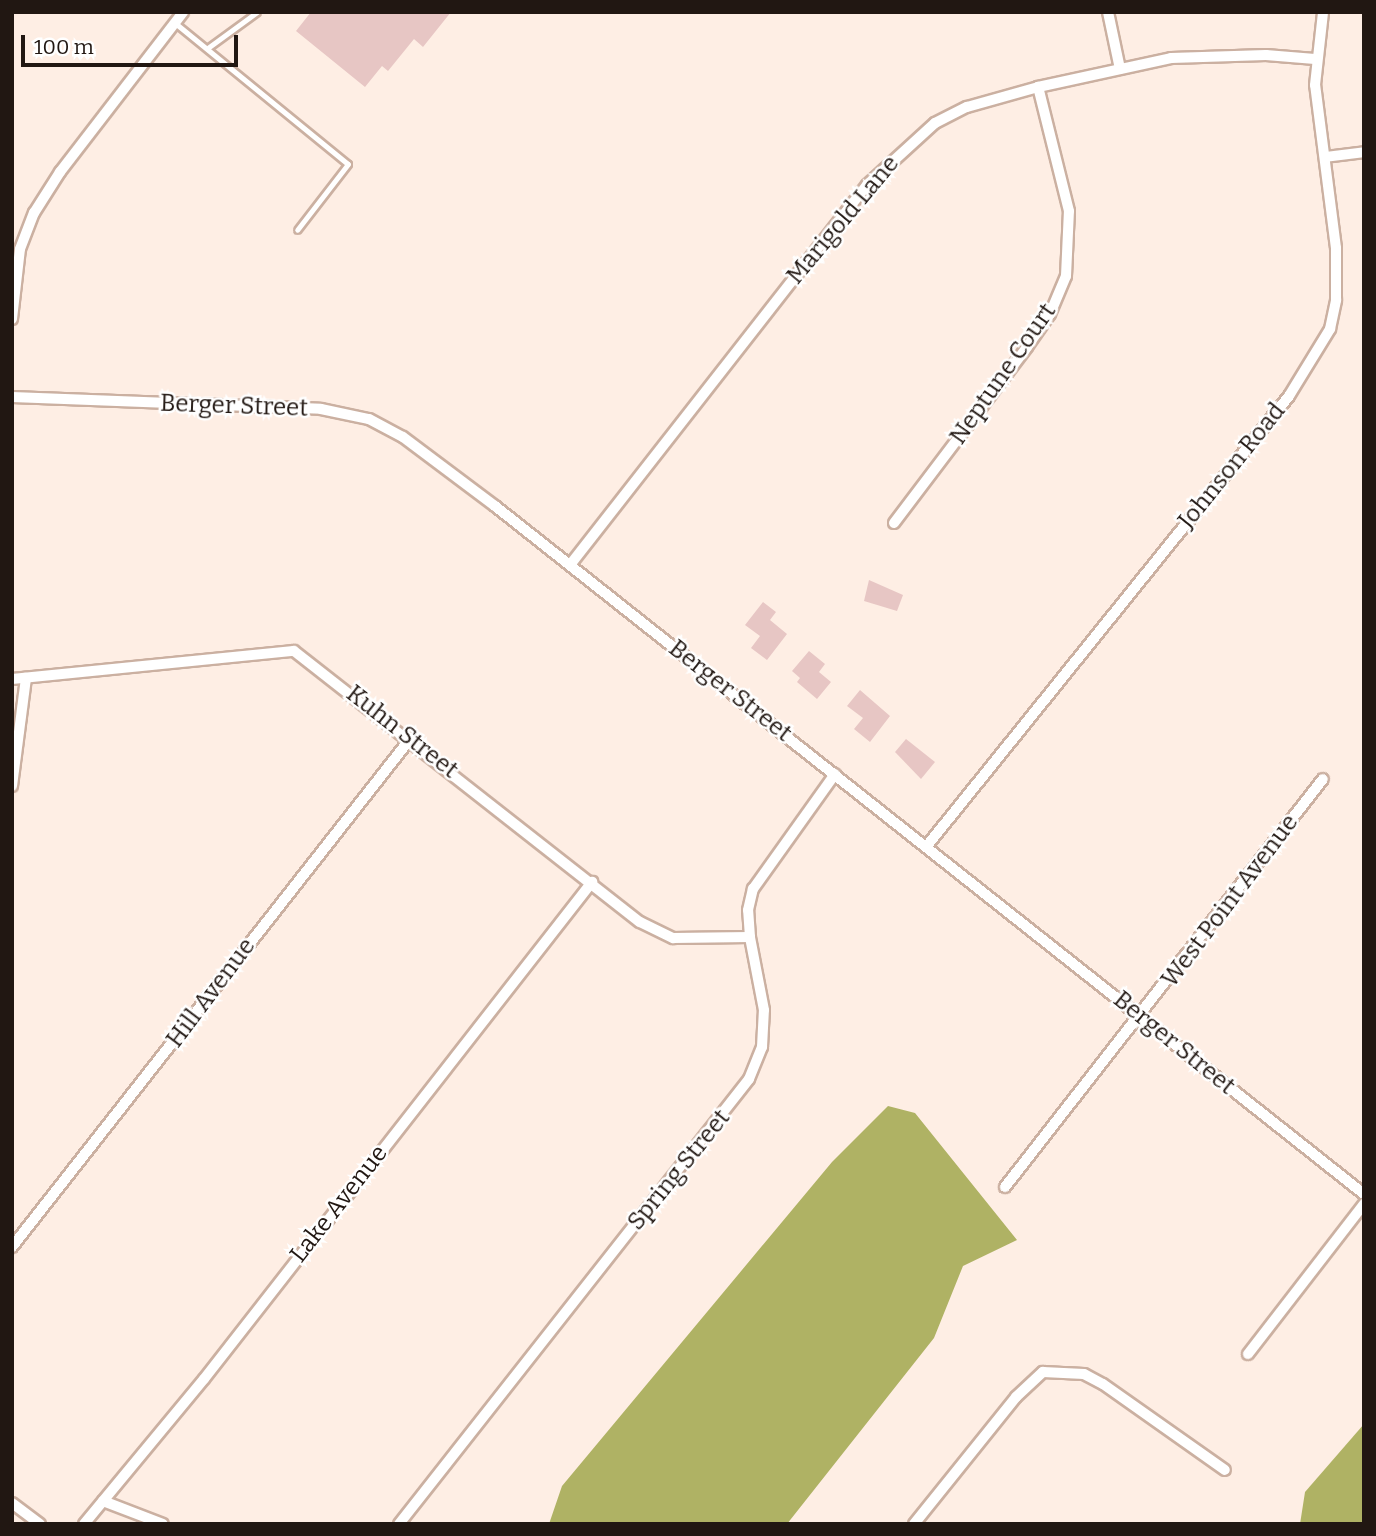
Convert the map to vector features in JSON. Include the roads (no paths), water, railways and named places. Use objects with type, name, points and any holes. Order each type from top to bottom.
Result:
[{"type":"street","points":[[12,319],[20,248],[34,213],[60,172],[183,12]]},
{"type":"street","points":[[1108,12],[1120,69]]},
{"type":"street","name":"Johnson Road","points":[[926,846],[1289,396],[1330,329],[1336,300],[1336,248],[1315,59],[1323,12]]},
{"type":"street","name":"Marigold Lane","points":[[570,565],[876,177],[935,123],[967,107],[1038,87],[1120,69],[1210,55],[1315,59]]},
{"type":"street","name":"Neptune Court","points":[[894,523],[1050,314],[1066,276],[1069,211],[1038,87]]},
{"type":"street","points":[[1325,158],[1364,152]]},
{"type":"street","name":"Berger Street","points":[[12,397],[321,409],[355,415],[402,438],[570,565],[1364,1194]]},
{"type":"street","name":"Kuhn Street","points":[[12,679],[293,651],[410,739],[640,922],[673,938],[750,937]]},
{"type":"street","points":[[12,786],[26,678]]},
{"type":"street","name":"Hill Avenue","points":[[12,1247],[410,739]]},
{"type":"street","name":"Spring Street","points":[[399,1524],[749,1079],[762,1047],[764,1010],[750,937],[748,909],[753,889],[835,774]]},
{"type":"street","name":"West Point Avenue","points":[[1005,1187],[1141,1017],[1323,779]]},
{"type":"street","name":"Lake Avenue","points":[[84,1524],[204,1379],[592,882]]},
{"type":"street","points":[[1248,1354],[1364,1204]]},
{"type":"street","points":[[914,1524],[1016,1397],[1043,1372],[1084,1374],[1103,1384],[1225,1470]]},
{"type":"street","points":[[103,1501],[163,1524]]},
{"type":"street","points":[[12,1503],[40,1524]]},
{"type":"lane","points":[[209,47],[257,12]]},
{"type":"lane","points":[[175,23],[209,47],[348,164],[297,230]]}]
